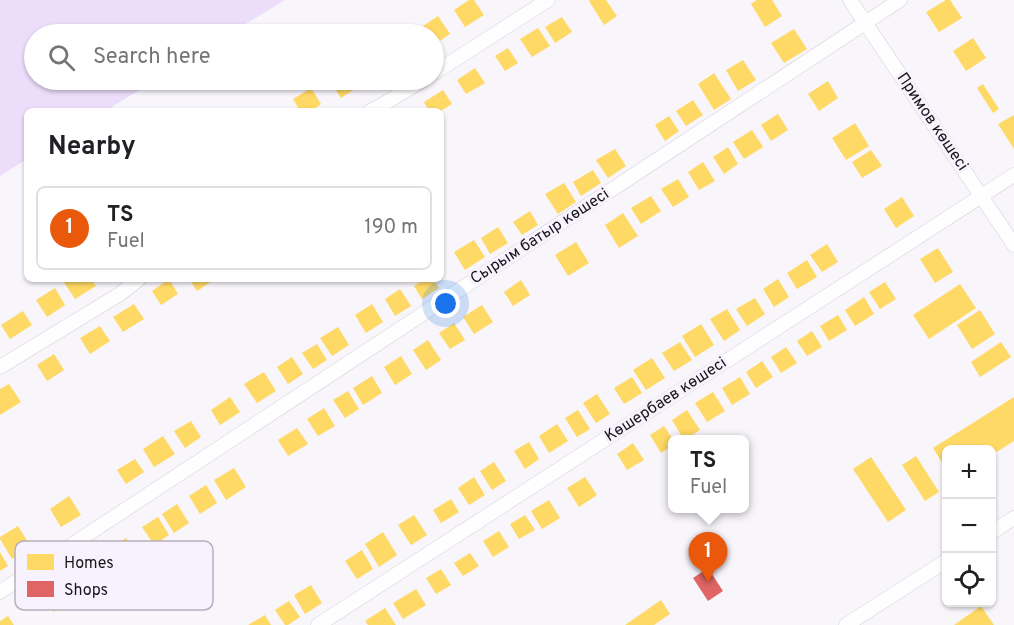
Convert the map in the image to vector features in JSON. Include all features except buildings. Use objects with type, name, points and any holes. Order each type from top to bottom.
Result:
[{"type":"street","points":[[444,67],[548,0]]},
{"type":"street","name":"Примов көшесі","points":[[850,0],[1014,245]]},
{"type":"street","name":"Сырым батыр көшесі","points":[[78,541],[900,0]]},
{"type":"street","points":[[377,108],[407,90]]},
{"type":"street","name":"Көшербаев көшесі","points":[[318,625],[1014,175]]},
{"type":"street","points":[[0,367],[120,294],[135,282]]},
{"type":"street","points":[[996,529],[1014,518]]},
{"type":"street","points":[[846,625],[942,564]]},
{"type":"street","name":"Сырым батыр көшесі","points":[[0,592],[15,582]]},
{"type":"shaded area","points":[[0,0],[285,0],[245,24],[24,24],[24,90],[140,90],[110,108],[24,108],[24,161],[0,176]]},
{"type":"place","name":"TS","points":[[708,582]]}]
